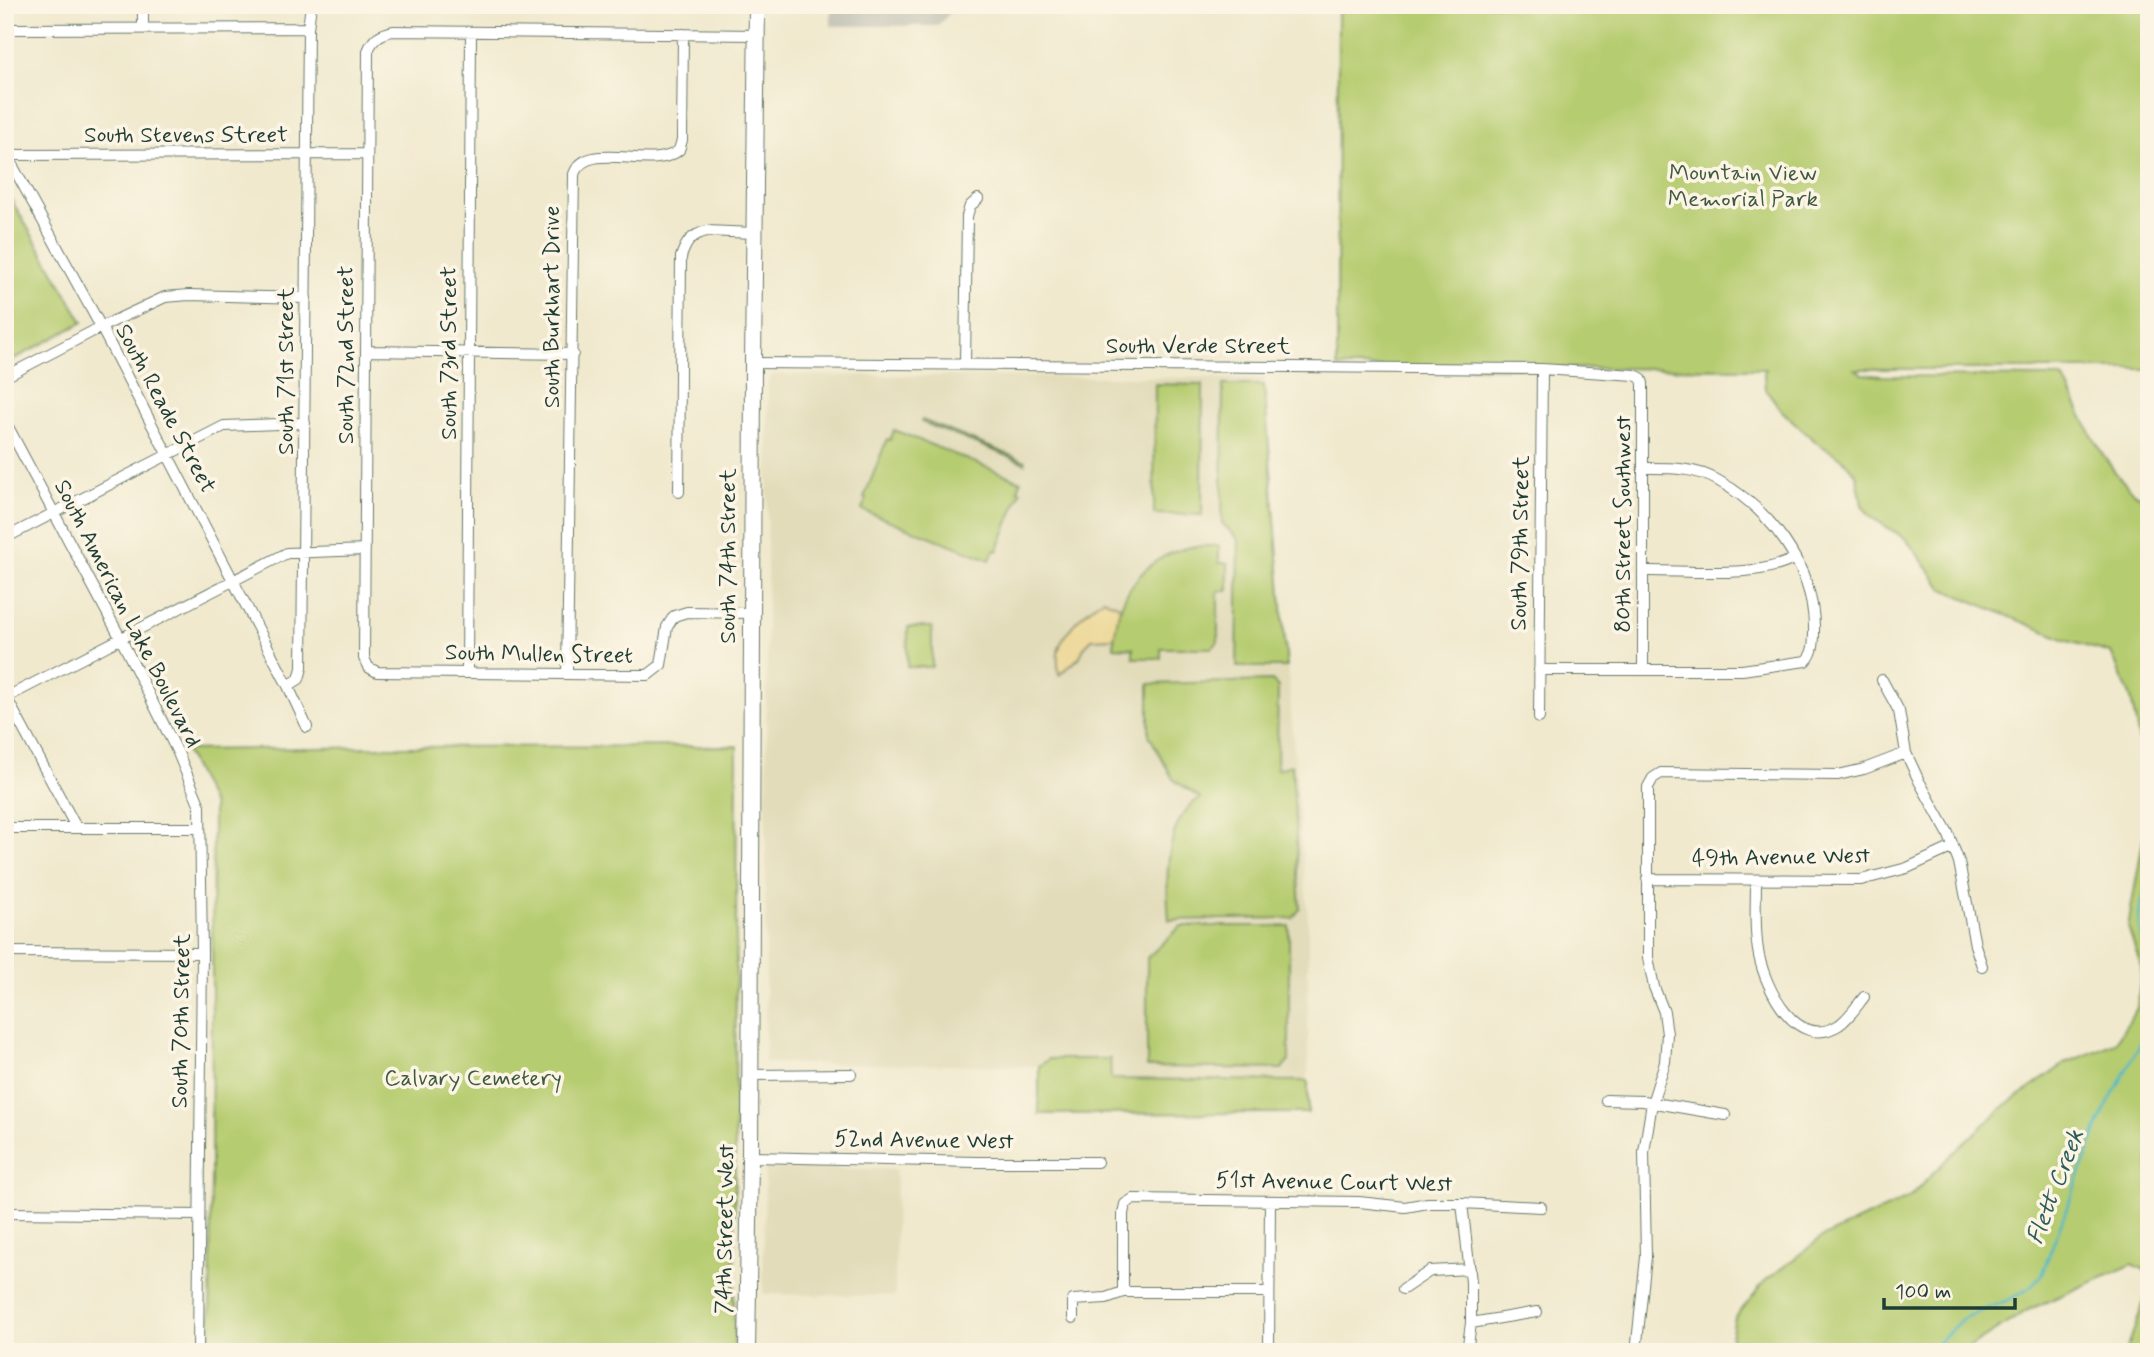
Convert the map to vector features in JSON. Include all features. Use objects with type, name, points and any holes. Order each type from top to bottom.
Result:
[{"type":"main road","name":"South 74th Street","points":[[751,1108],[757,5]]},
{"type":"main road","name":"74th Street West","points":[[747,1352],[751,1108]]},
{"type":"street","points":[[143,5],[143,28]]},
{"type":"street","name":"South 71st Street","points":[[288,686],[299,679],[302,668],[308,28],[311,5]]},
{"type":"street","points":[[5,29],[308,28]]},
{"type":"street","name":"South 72nd Street","points":[[368,667],[363,646],[368,51],[371,42],[380,35],[393,31],[471,33]]},
{"type":"street","points":[[471,33],[757,35]]},
{"type":"street","name":"South 73rd Street","points":[[467,673],[471,33]]},
{"type":"street","name":"South Burkhart Drive","points":[[568,674],[573,174],[579,164],[590,157],[663,158],[679,149],[682,140],[683,34]]},
{"type":"street","name":"South Stevens Street","points":[[6,154],[366,154]]},
{"type":"street","name":"South Reade Street","points":[[6,154],[101,327],[288,686]]},
{"type":"street","points":[[965,365],[967,216],[970,206],[978,199]]},
{"type":"street","points":[[679,492],[681,265],[685,246],[689,239],[707,231],[754,233]]},
{"type":"street","points":[[5,377],[154,301],[173,296],[306,298]]},
{"type":"street","points":[[367,351],[573,354]]},
{"type":"street","name":"South Verde Street","points":[[753,363],[1542,369],[1634,375],[1641,378]]},
{"type":"street","name":"South 79th Street","points":[[1539,718],[1542,369]]},
{"type":"street","name":"80th Street Southwest","points":[[1641,378],[1644,468],[1643,670]]},
{"type":"street","name":"South American Lake Boulevard","points":[[5,421],[121,639],[198,798],[200,828]]},
{"type":"street","points":[[5,538],[223,426],[305,423]]},
{"type":"street","points":[[1539,670],[1750,670],[1808,660],[1813,650],[1813,606],[1807,583],[1779,531],[1730,487],[1715,478],[1687,469],[1644,468]]},
{"type":"street","points":[[76,827],[6,697],[287,553],[365,550]]},
{"type":"street","points":[[1643,571],[1751,570],[1776,566],[1795,558]]},
{"type":"street","name":"South Mullen Street","points":[[368,667],[377,672],[648,675],[661,665],[667,627],[674,616],[687,612],[752,613]]},
{"type":"street","points":[[1882,680],[1899,711],[1906,752],[1953,847],[1965,884],[1975,945],[1982,966]]},
{"type":"street","points":[[288,686],[307,727]]},
{"type":"street","points":[[1636,1352],[1646,1257],[1644,1152],[1652,1103],[1665,1062],[1667,1034],[1666,1021],[1654,987],[1648,958],[1647,791],[1653,778],[1661,773],[1838,775],[1864,769],[1906,752]]},
{"type":"street","points":[[5,828],[200,828]]},
{"type":"street","name":"South 70th Street","points":[[198,1352],[202,953],[200,828]]},
{"type":"street","name":"49th Avenue West","points":[[1647,879],[1861,880],[1907,868],[1953,847]]},
{"type":"street","points":[[1756,881],[1756,939],[1759,955],[1771,990],[1787,1016],[1805,1028],[1829,1030],[1843,1022],[1864,997]]},
{"type":"street","points":[[5,952],[202,953]]},
{"type":"street","points":[[750,1075],[851,1074]]},
{"type":"street","points":[[1606,1100],[1652,1103],[1725,1115]]},
{"type":"street","name":"52nd Avenue West","points":[[750,1157],[1097,1162]]},
{"type":"street","name":"51st Avenue Court West","points":[[1123,1292],[1122,1221],[1127,1202],[1133,1199],[1359,1202],[1405,1207],[1428,1203],[1541,1207]]},
{"type":"street","points":[[1269,1352],[1270,1201]]},
{"type":"street","points":[[1462,1203],[1470,1269],[1471,1323],[1467,1352]]},
{"type":"street","points":[[5,1213],[199,1215]]},
{"type":"street","points":[[1403,1289],[1430,1271],[1470,1269]]},
{"type":"street","points":[[1073,1318],[1073,1300],[1106,1298],[1123,1292],[1269,1292]]},
{"type":"street","points":[[1471,1323],[1537,1312]]},
{"type":"shaded area","points":[[831,5],[957,6],[937,26],[831,26]]},
{"type":"shaded area","points":[[1007,5],[1331,5],[1331,10],[1007,8]]},
{"type":"shaded area","points":[[773,375],[1264,378],[1308,919],[1308,1113],[1039,1114],[1039,1066],[765,1061],[768,381]]},
{"type":"shaded area","points":[[765,1168],[896,1169],[895,1296],[763,1294]]},
{"type":"green space","name":"Mountain View Memorial Park","points":[[1338,5],[2149,5],[2149,369],[1855,369],[1863,374],[1881,376],[2064,379],[2109,464],[2134,492],[2149,502],[2149,792],[2131,698],[2111,653],[2068,641],[1943,589],[1906,539],[1871,517],[1862,505],[1857,476],[1843,459],[1817,443],[1782,411],[1765,388],[1766,369],[1337,367]]},
{"type":"green space","points":[[5,189],[83,322],[5,364]]},
{"type":"green space","points":[[1155,384],[1203,385],[1202,515],[1154,514]]},
{"type":"green space","points":[[1223,385],[1264,385],[1287,667],[1237,667],[1239,540],[1222,523]]},
{"type":"green space","points":[[922,420],[1025,461],[1025,463],[921,422]]},
{"type":"green space","points":[[894,430],[1021,481],[1018,490],[1021,491],[997,551],[994,550],[990,560],[862,510],[887,439],[890,440]]},
{"type":"green space","points":[[1197,546],[1219,546],[1219,563],[1228,563],[1228,591],[1218,591],[1218,642],[1212,648],[1161,648],[1161,658],[1133,658],[1133,648],[1114,647],[1115,628],[1120,611],[1136,580],[1162,558]]},
{"type":"green space","points":[[908,627],[932,627],[932,667],[907,667]]},
{"type":"green space","points":[[1272,681],[1278,687],[1277,769],[1292,765],[1300,909],[1293,918],[1169,920],[1167,888],[1173,837],[1188,808],[1200,798],[1173,779],[1149,735],[1149,684]]},
{"type":"green space","name":"Calvary Cemetery","points":[[737,746],[734,1352],[210,1352],[213,806],[185,750]]},
{"type":"green space","points":[[2149,807],[2149,1277],[2145,1270],[2133,1264],[2028,1310],[1962,1352],[1728,1352],[1735,1318],[1765,1281],[1821,1238],[1910,1197],[2006,1105],[2066,1063],[2115,1043],[2137,1008],[2142,969],[2128,927]]},
{"type":"green space","points":[[1181,926],[1289,926],[1289,1061],[1282,1069],[1147,1067],[1147,958]]},
{"type":"green space","points":[[1049,1059],[1110,1059],[1111,1079],[1308,1081],[1308,1113],[1039,1114],[1039,1066]]},
{"type":"green space","points":[[2149,1288],[2149,1352],[2126,1352]]},
{"type":"sand","points":[[1103,599],[1120,606],[1114,638],[1092,639],[1079,658],[1059,675],[1058,652],[1064,637],[1082,615]]},
{"type":"waterway","name":"Flett Creek","points":[[2149,885],[2138,923],[2149,962]]},
{"type":"waterway","name":"Flett Creek","points":[[1929,1352],[1962,1319],[2008,1300],[2030,1288],[2041,1276],[2104,1111],[2149,1028]]}]
